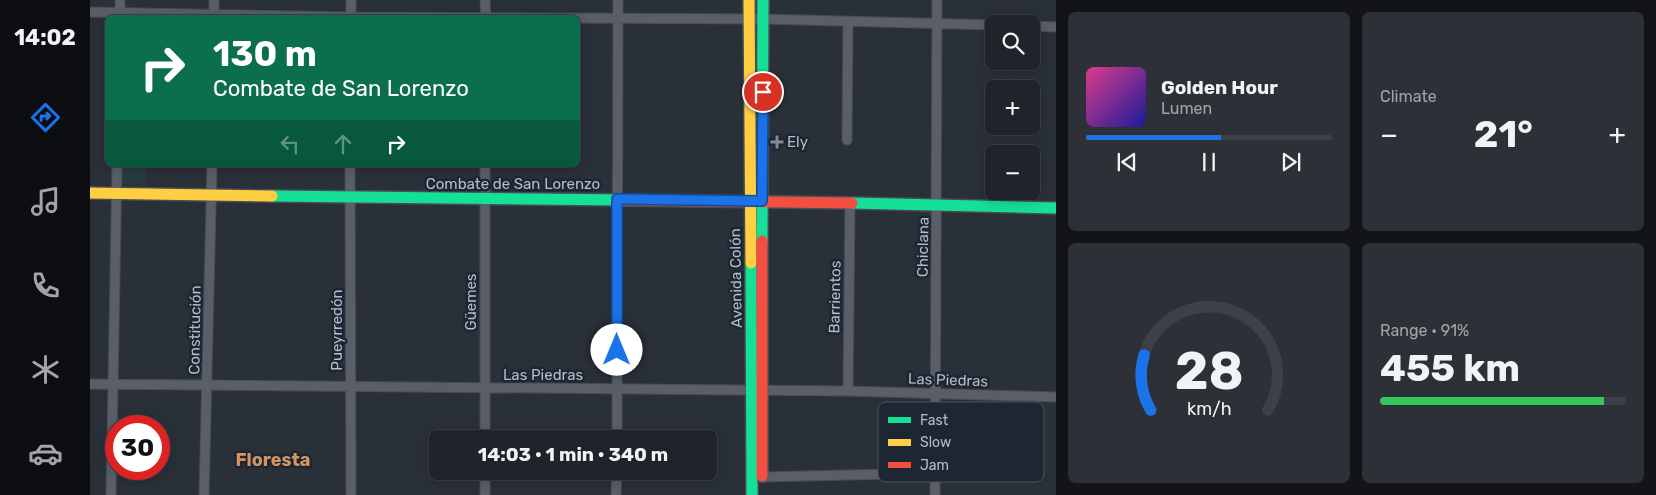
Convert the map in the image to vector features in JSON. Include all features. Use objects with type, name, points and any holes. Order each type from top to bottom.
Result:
[{"type":"main road","name":"Avenida Colón","points":[[749,0],[750,201],[762,495]]},
{"type":"main road","name":"Avenida Colón","points":[[752,495],[762,201],[763,0]]},
{"type":"main road","name":"Combate de San Lorenzo","points":[[90,193],[485,200],[762,201],[1056,208]]},
{"type":"street","points":[[90,12],[120,15],[120,0]]},
{"type":"street","points":[[214,0],[214,15]]},
{"type":"street","points":[[351,0],[351,15]]},
{"type":"street","points":[[485,0],[486,15]]},
{"type":"street","points":[[617,430],[618,0]]},
{"type":"street","name":"Chiclana","points":[[934,402],[938,204],[937,0]]},
{"type":"street","points":[[580,17],[985,25]]},
{"type":"street","points":[[847,140],[848,21]]},
{"type":"street","points":[[1040,26],[1056,27]]},
{"type":"street","points":[[111,495],[117,167]]},
{"type":"street","name":"Constitución","points":[[204,495],[212,167]]},
{"type":"street","name":"Pueyrredón","points":[[350,167],[351,495]]},
{"type":"street","name":"Güemes","points":[[485,167],[485,430]]},
{"type":"street","name":"Barrientos","points":[[848,391],[850,203]]},
{"type":"street","name":"Las Piedras","points":[[90,384],[208,383],[484,389],[617,388],[848,391],[1056,397]]},
{"type":"street","points":[[762,477],[878,474]]},
{"type":"street","points":[[485,480],[485,495]]},
{"type":"street","points":[[616,495],[617,480]]},
{"type":"street","name":"Chiclana","points":[[935,482],[935,495]]},
{"type":"green space","points":[[119,167],[147,167],[146,185],[119,184]]},
{"type":"traffic: fast","points":[[762,241],[763,0]]},
{"type":"traffic: fast","points":[[272,196],[625,200]]},
{"type":"traffic: fast","points":[[852,203],[1056,208]]},
{"type":"traffic: fast","points":[[751,263],[752,495]]},
{"type":"traffic: slow","points":[[749,0],[751,263]]},
{"type":"traffic: slow","points":[[90,193],[272,196]]},
{"type":"traffic: jam","points":[[625,200],[852,203]]},
{"type":"traffic: jam","points":[[762,241],[762,476]]},
{"type":"place","name":"Ely","points":[[777,142]]},
{"type":"district","name":"Floresta","points":[[273,460]]},
{"type":"route","points":[[617,350],[617,199],[762,201],[763,92]]}]
